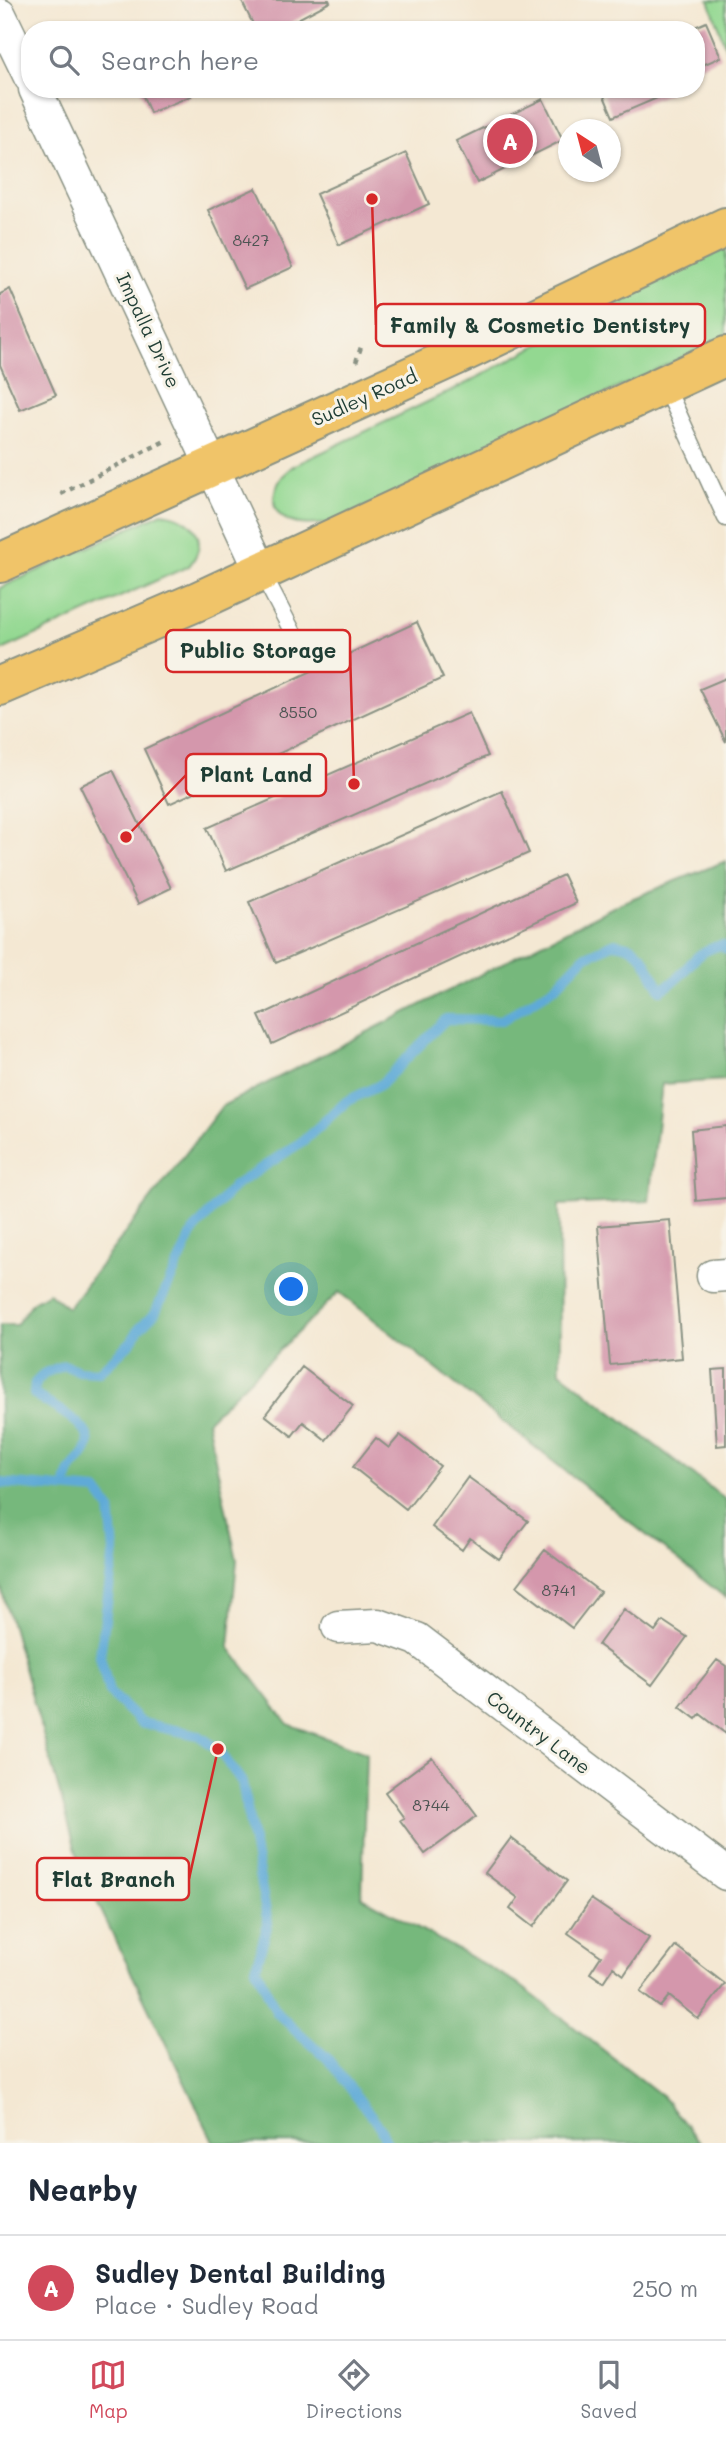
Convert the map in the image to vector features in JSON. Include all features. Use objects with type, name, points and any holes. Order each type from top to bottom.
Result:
[{"type":"main road","name":"Sudley Road","points":[[0,563],[726,228]]},
{"type":"main road","points":[[0,686],[261,571],[726,356]]},
{"type":"street","points":[[0,15],[21,58]]},
{"type":"street","name":"Impalla Drive","points":[[40,98],[261,571]]},
{"type":"street","name":"Country Lane","points":[[338,1628],[377,1625],[417,1639],[726,1874]]},
{"type":"lane","points":[[665,385],[726,519]]},
{"type":"lane","points":[[261,571],[305,656]]},
{"type":"green space","points":[[709,0],[726,0],[726,49]]},
{"type":"green space","points":[[726,248],[726,337],[331,523],[298,524],[280,514],[274,500],[275,492],[282,478],[293,466],[467,383],[666,276]]},
{"type":"green space","points":[[162,513],[182,519],[195,531],[198,547],[189,566],[0,651],[0,588]]},
{"type":"green space","points":[[726,861],[726,1080],[662,1084],[649,1201],[559,1205],[560,1372],[726,1500],[726,1598],[339,1292],[207,1421],[237,1560],[229,1647],[288,1724],[366,1753],[362,1897],[516,1982],[661,2095],[701,2143],[214,2143],[82,1871],[0,1584],[0,1325],[16,1325],[33,1302],[49,1293],[68,1308],[222,1106],[621,903]]},
{"type":"building","points":[[241,0],[330,2],[294,21],[252,21]]},
{"type":"building","points":[[705,22],[721,57],[705,64]]},
{"type":"building","points":[[144,98],[186,98],[150,113]]},
{"type":"building","points":[[605,98],[657,98],[613,117]]},
{"type":"building","points":[[543,99],[558,130],[558,142],[477,183],[456,141]]},
{"type":"building","points":[[406,153],[429,204],[339,245],[316,194]]},
{"type":"building","points":[[256,188],[293,267],[245,289],[208,210]]},
{"type":"building","points":[[10,289],[56,395],[20,410],[0,365],[0,294]]},
{"type":"building","points":[[417,622],[443,678],[169,804],[144,749]]},
{"type":"building","points":[[726,678],[726,742],[700,689]]},
{"type":"building","points":[[469,713],[488,756],[226,871],[207,828]]},
{"type":"building","points":[[113,770],[171,888],[138,904],[80,786]]},
{"type":"building","points":[[502,791],[529,853],[276,963],[249,902]]},
{"type":"building","points":[[563,875],[576,903],[272,1044],[259,1016]]},
{"type":"building","points":[[726,1126],[726,1198],[696,1201],[691,1130]]},
{"type":"building","points":[[670,1220],[682,1358],[610,1365],[598,1226]]},
{"type":"building","points":[[302,1367],[353,1406],[326,1440],[303,1422],[292,1436],[265,1415]]},
{"type":"building","points":[[726,1369],[726,1445],[717,1446],[712,1370]]},
{"type":"building","points":[[400,1435],[440,1466],[406,1509],[353,1467],[376,1438],[389,1448]]},
{"type":"building","points":[[468,1477],[528,1521],[499,1559],[470,1538],[462,1550],[432,1527]]},
{"type":"building","points":[[545,1550],[600,1592],[572,1628],[517,1586]]},
{"type":"building","points":[[624,1609],[655,1632],[663,1621],[687,1637],[652,1685],[598,1645]]},
{"type":"building","points":[[717,1660],[726,1666],[726,1734],[700,1714],[696,1719],[680,1707]]},
{"type":"building","points":[[432,1757],[477,1816],[425,1854],[400,1820],[404,1818],[385,1792]]},
{"type":"building","points":[[511,1838],[567,1881],[533,1927],[510,1909],[518,1898],[485,1873]]},
{"type":"building","points":[[591,1899],[649,1938],[624,1975],[613,1967],[603,1982],[590,1973],[601,1956],[568,1933]]},
{"type":"building","points":[[676,1946],[725,1984],[698,2019],[669,1996],[660,2007],[640,1992]]},
{"type":"waterway","points":[[66,1486],[71,1469],[84,1454],[88,1441],[85,1432],[70,1417],[34,1394],[35,1383],[45,1373],[64,1365],[79,1371],[99,1372],[131,1342],[139,1329],[155,1313],[193,1232],[234,1186],[303,1141],[347,1101],[380,1085],[446,1019],[502,1020],[555,987],[584,957],[615,943],[632,947],[643,957],[661,990],[671,984],[702,953],[722,945],[726,949]]},
{"type":"waterway","points":[[0,1483],[97,1491],[110,1509],[114,1551],[100,1656],[109,1692],[141,1723],[198,1735],[218,1749],[242,1782],[268,1923],[256,1968],[277,2013],[327,2058],[380,2127],[387,2143]]},
{"type":"place","name":"Sudley Dental Building","points":[[510,141]]},
{"type":"place","name":"Family & Cosmetic Dentistry","points":[[372,199]]},
{"type":"place","name":"Public Storage","points":[[354,784]]},
{"type":"place","name":"Plant Land","points":[[126,837]]},
{"type":"place","name":"Flat Branch","points":[[218,1749]]}]
